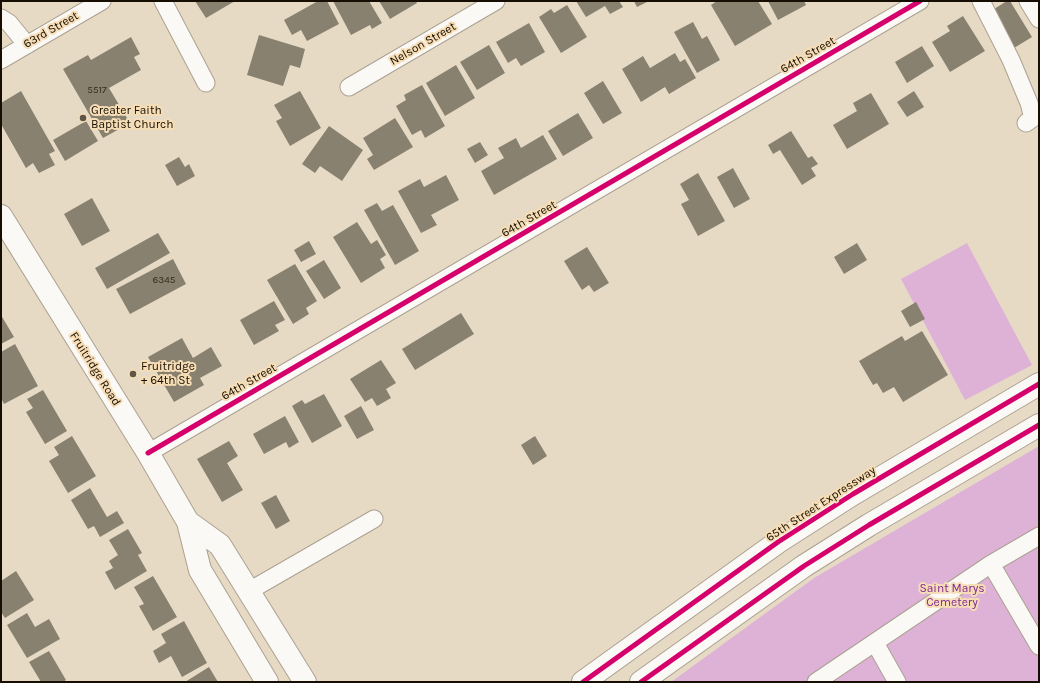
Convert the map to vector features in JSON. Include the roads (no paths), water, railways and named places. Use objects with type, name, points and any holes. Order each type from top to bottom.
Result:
[{"type":"main road","name":"Fruitridge Road","points":[[1,216],[148,454],[188,522],[200,570],[268,682]]},
{"type":"main road","name":"65th Street Expressway","points":[[584,682],[778,542],[834,506],[1039,384]]},
{"type":"main road","points":[[641,682],[804,566],[868,525],[1039,424]]},
{"type":"main road","name":"Fruitridge Road","points":[[188,522],[220,545],[305,682]]},
{"type":"street","name":"63rd Street","points":[[1,60],[102,1]]},
{"type":"street","points":[[162,1],[206,83]]},
{"type":"street","name":"Nelson Street","points":[[349,87],[496,1]]},
{"type":"street","name":"64th Street","points":[[148,454],[920,1]]},
{"type":"street","points":[[981,1],[1024,89],[1034,118],[1026,123]]},
{"type":"street","points":[[1028,1],[1039,19]]},
{"type":"street","points":[[1,18],[9,23],[27,45]]},
{"type":"street","points":[[249,591],[374,519]]},
{"type":"street","points":[[816,682],[991,564],[1039,536]]},
{"type":"street","points":[[991,564],[1039,646]]},
{"type":"street","points":[[875,642],[897,682]]},
{"type":"place","name":"Greater Faith Baptist Church","points":[[83,118]]},
{"type":"place","name":"Fruitridge + 64th St","points":[[133,374]]},
{"type":"park label","name":"Saint Marys Cemetery","points":[[952,596]]}]
